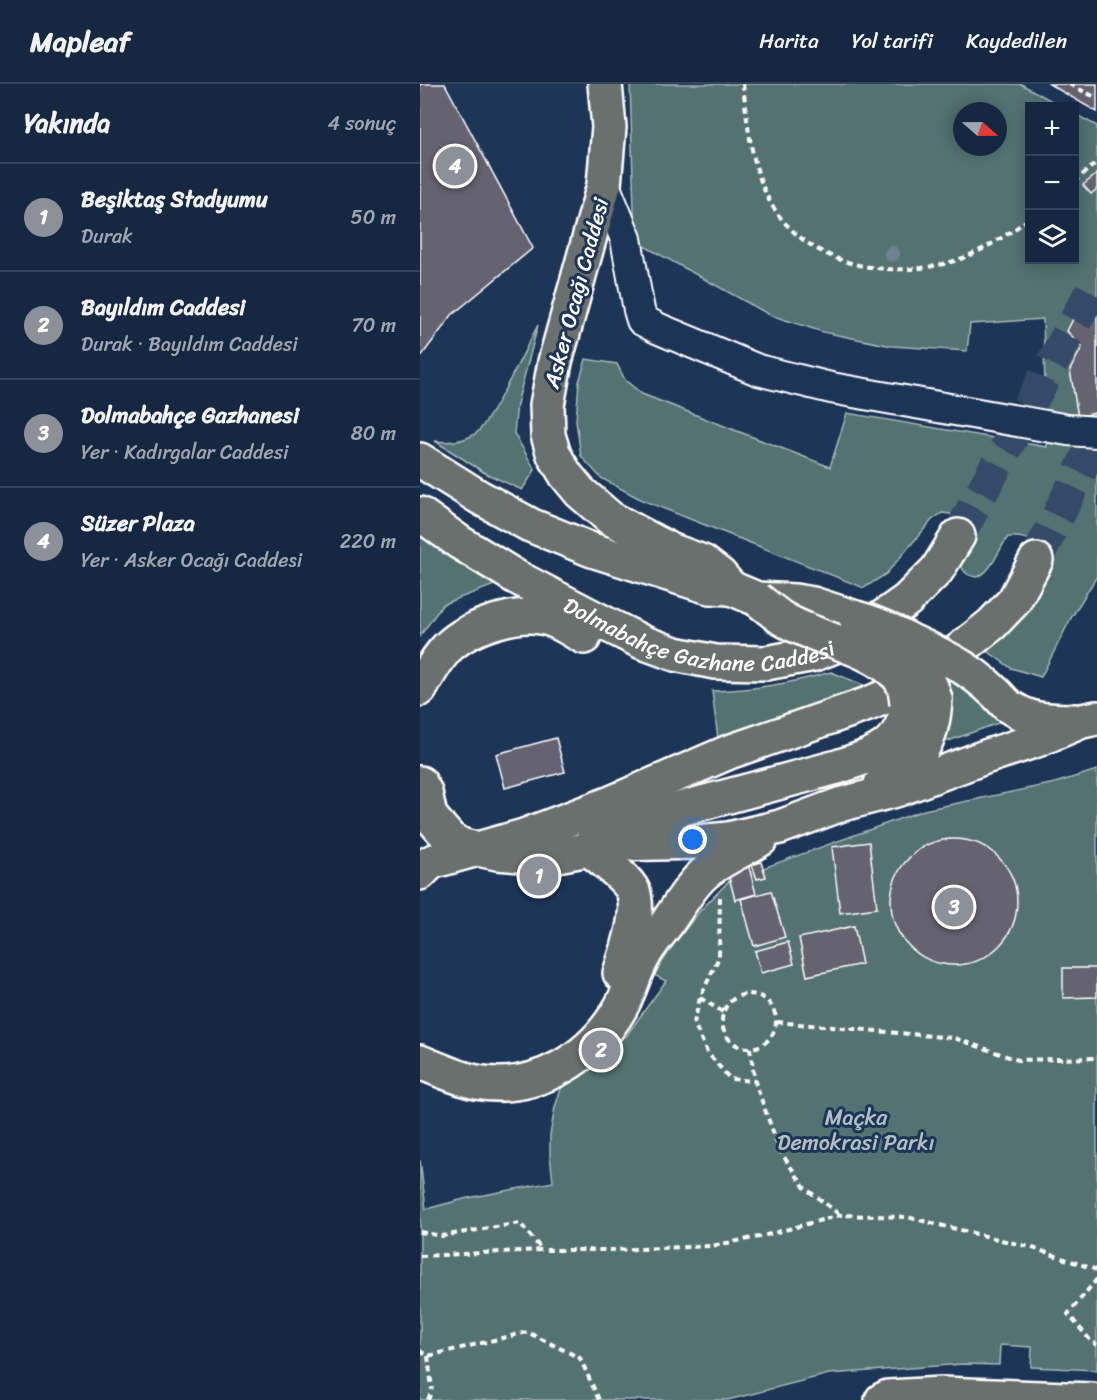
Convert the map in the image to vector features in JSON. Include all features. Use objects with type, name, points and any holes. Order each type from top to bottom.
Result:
[{"type":"main road","name":"Asker Ocağı Caddesi","points":[[605,84],[609,127],[604,185],[555,362],[547,405],[548,435],[554,454],[566,475],[580,492],[610,518],[670,550],[703,562],[744,594],[783,619],[853,649],[896,674],[904,688],[921,702]]},
{"type":"main road","name":"Dolmabahçe Gazhane Caddesi","points":[[420,460],[479,497],[530,525],[592,550],[709,587],[813,604],[889,629],[966,668],[1020,714],[1034,719],[1090,720]]},
{"type":"main road","name":"Dolmabahçe Gazhane Caddesi","points":[[420,514],[486,559],[642,642],[692,658],[715,662],[766,663],[815,654],[852,639],[907,600],[937,570],[958,536]]},
{"type":"main road","points":[[420,873],[431,862],[524,836],[611,803],[729,752],[868,704],[918,683],[992,624],[1014,602],[1036,560]]},
{"type":"main road","points":[[420,689],[430,671],[449,647],[475,629],[507,619],[531,616],[550,619],[590,640],[637,660],[693,677],[733,681],[795,677],[825,665],[877,627],[907,600]]},
{"type":"main road","points":[[524,856],[561,840],[791,780],[873,755],[899,733],[906,718],[921,702],[926,673],[913,656],[856,618]]},
{"type":"main road","points":[[839,805],[906,769],[919,754],[934,719],[921,702]]},
{"type":"main road","points":[[420,783],[425,792],[430,816],[450,839],[463,846],[478,849],[546,857],[617,844],[689,842],[728,838],[780,827],[839,805],[896,790],[1090,720]]},
{"type":"main road","points":[[420,1062],[476,1082],[509,1084],[532,1080],[557,1070],[584,1050],[609,1024],[621,1007],[642,957],[708,887],[720,864],[780,827]]},
{"type":"main road","points":[[420,1047],[462,1063],[494,1071],[513,1069],[540,1060],[582,1034],[593,1020],[619,975],[631,942],[635,918],[633,892],[624,880],[590,849]]},
{"type":"main road","points":[[633,892],[656,895],[708,887]]},
{"type":"main road","points":[[882,1400],[888,1397],[942,1394],[1092,1400]]},
{"type":"lane","points":[[604,185],[626,239],[642,320],[657,328],[758,370],[831,388],[1068,430],[1097,432]]},
{"type":"path","points":[[743,84],[751,145],[766,192],[787,223],[813,248],[861,266],[880,270],[920,269],[963,258],[1025,221]]},
{"type":"path","points":[[1069,84],[1097,98]]},
{"type":"path","points":[[1079,178],[1097,162]]},
{"type":"path","points":[[708,887],[719,957],[700,998],[694,1023],[707,1052],[730,1079],[755,1081]]},
{"type":"path","points":[[754,993],[766,999],[774,1009],[777,1022],[769,1040],[760,1046],[750,1048],[738,1046],[727,1037],[722,1025],[723,1012],[730,1001],[741,994],[754,993]]},
{"type":"path","points":[[700,998],[723,1012]]},
{"type":"path","points":[[777,1022],[954,1038],[1017,1060],[1097,1058]]},
{"type":"path","points":[[750,1048],[755,1081],[780,1151],[805,1188],[840,1215]]},
{"type":"path","points":[[420,1256],[711,1246],[759,1237],[840,1215],[907,1217],[1030,1247],[1097,1270]]},
{"type":"path","points":[[420,1232],[442,1236],[520,1223],[543,1250]]},
{"type":"path","points":[[1097,1279],[1068,1314],[1097,1345]]},
{"type":"path","points":[[420,1351],[428,1356],[527,1332],[580,1358],[599,1400]]},
{"type":"path","points":[[428,1356],[432,1389],[428,1400]]},
{"type":"green space","points":[[630,84],[1021,84],[1054,102],[1025,102],[1025,264],[1079,264],[1079,116],[1097,126],[1097,576],[1071,618],[1041,677],[1011,668],[982,647],[1044,546],[1018,537],[1008,537],[987,570],[977,577],[971,576],[960,564],[959,520],[950,514],[942,513],[932,520],[886,574],[864,588],[642,500],[601,478],[581,456],[576,421],[579,382],[586,359],[617,364],[625,380],[642,394],[830,467],[847,413],[1047,447],[1043,319],[970,324],[967,351],[892,346],[823,332],[770,315],[635,241]]},
{"type":"green space","points":[[538,325],[517,404],[514,433],[535,470],[522,490],[485,473],[435,441],[460,440],[470,437],[482,427],[499,400]]},
{"type":"green space","points":[[420,527],[497,584],[443,604],[420,636]]},
{"type":"green space","points":[[943,663],[1004,721],[937,745],[947,695]]},
{"type":"green space","points":[[831,672],[866,686],[718,739],[712,691],[772,685]]},
{"type":"green space","name":"Maçka Demokrasi Parkı","points":[[1097,770],[1097,1370],[1031,1367],[1032,1347],[1000,1345],[999,1365],[963,1364],[829,1374],[728,1400],[420,1400],[420,1160],[426,1209],[468,1198],[553,1182],[550,1135],[555,1107],[562,1086],[598,1061],[621,1033],[626,1036],[666,981],[654,975],[674,944],[699,912],[730,880],[924,810],[1055,783]]},
{"type":"building","points":[[420,84],[445,84],[533,248],[452,315],[420,358]]},
{"type":"building","points":[[1049,84],[1097,84],[1097,112]]},
{"type":"building","points":[[1097,174],[1097,189],[1091,194],[1083,185]]},
{"type":"building","points":[[1097,307],[1097,415],[1094,413],[1078,417],[1070,370],[1082,347],[1067,331],[1077,311]]},
{"type":"building","points":[[556,738],[565,772],[505,788],[496,754]]},
{"type":"building","points":[[954,839],[978,843],[999,857],[1013,878],[1017,902],[1013,926],[999,947],[978,961],[954,965],[930,961],[909,947],[895,926],[891,902],[895,878],[909,857],[930,843]]},
{"type":"building","points":[[869,842],[877,908],[840,913],[832,847]]},
{"type":"building","points":[[761,862],[766,877],[757,879],[752,865]]},
{"type":"building","points":[[749,867],[756,894],[735,900],[728,873]]},
{"type":"building","points":[[771,891],[785,937],[754,946],[741,899]]},
{"type":"building","points":[[854,926],[862,964],[807,976],[799,938]]},
{"type":"building","points":[[788,942],[794,964],[761,973],[755,951]]},
{"type":"building","points":[[1063,968],[1097,968],[1097,997],[1063,998]]},
{"type":"tunnel","points":[[958,536],[1097,281]]},
{"type":"tunnel","points":[[1036,560],[1097,437]]},
{"type":"place","name":"Süzer Plaza","points":[[455,166]]},
{"type":"place","name":"Beşiktaş Stadyumu","points":[[539,876]]},
{"type":"place","name":"Dolmabahçe Gazhanesi","points":[[954,907]]},
{"type":"place","name":"Bayıldım Caddesi","points":[[601,1050]]}]
